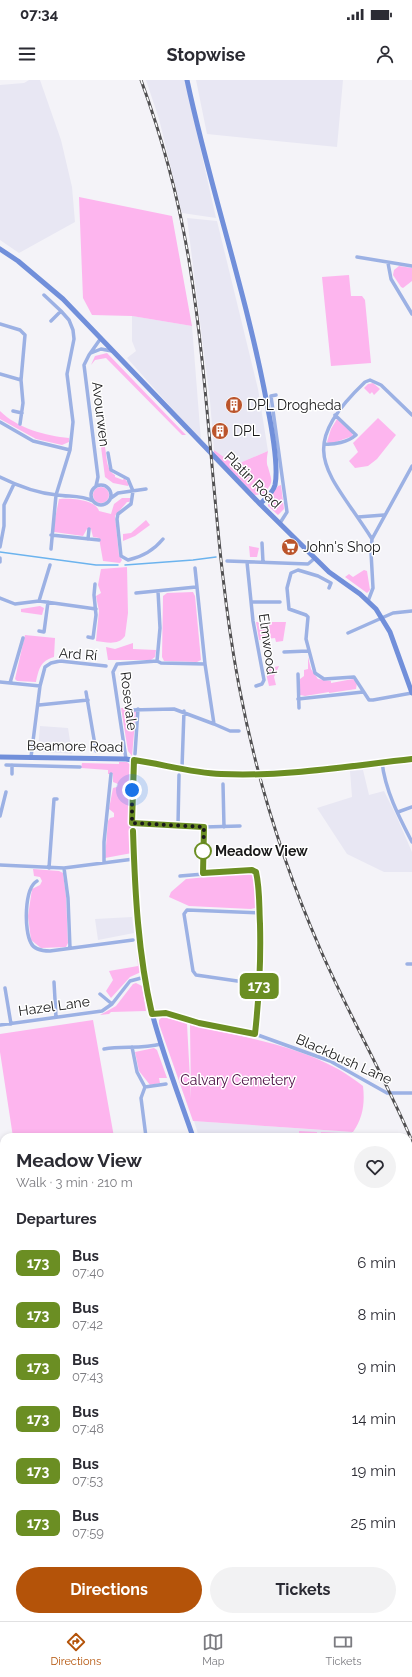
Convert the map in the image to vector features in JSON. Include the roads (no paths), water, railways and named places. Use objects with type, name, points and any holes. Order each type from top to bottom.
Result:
[{"type":"main road","points":[[187,80],[260,369],[276,453],[275,485],[260,504]]},
{"type":"main road","name":"Platin Road","points":[[0,249],[18,261],[58,294],[260,504],[333,575],[368,601],[382,617],[390,632],[412,693]]},
{"type":"main road","name":"Beamore Road","points":[[0,757],[126,759],[134,757],[182,768],[220,774],[318,770],[412,759]]},
{"type":"main road","points":[[134,757],[132,823],[136,903],[145,977],[161,1044],[192,1133]]},
{"type":"street","points":[[357,257],[412,266]]},
{"type":"street","points":[[388,263],[391,279],[412,314]]},
{"type":"street","points":[[44,296],[61,311],[71,326],[74,339],[67,368],[73,422],[70,450],[56,495],[51,535],[51,549]]},
{"type":"street","points":[[51,321],[61,311]]},
{"type":"street","points":[[0,324],[20,330],[25,335],[21,380],[22,413],[20,424]]},
{"type":"street","name":"Avourwen","points":[[84,496],[91,492],[96,486],[98,476],[85,362],[101,338]]},
{"type":"street","points":[[89,354],[102,349],[114,351]]},
{"type":"street","points":[[0,374],[21,380]]},
{"type":"street","points":[[372,539],[327,471],[324,460],[324,444],[329,428],[336,415],[352,395],[365,382],[370,380],[381,385],[412,415]]},
{"type":"street","points":[[276,395],[271,396],[276,453],[287,512],[280,523]]},
{"type":"street","points":[[13,411],[22,413]]},
{"type":"street","points":[[324,444],[330,445],[346,441],[356,435],[336,415]]},
{"type":"street","points":[[0,422],[33,441],[70,450]]},
{"type":"street","points":[[108,453],[111,470],[128,479],[134,497],[131,504],[118,514],[116,519],[121,556],[128,560],[142,555],[153,549],[163,539]]},
{"type":"street","points":[[368,601],[373,588],[371,552],[372,539],[412,466]]},
{"type":"street","name":"Avourwen","points":[[98,476],[104,485],[118,493]]},
{"type":"street","points":[[0,477],[14,484],[56,495],[84,496],[101,505],[107,503],[110,498],[118,493],[146,489]]},
{"type":"street","points":[[0,547],[4,526],[4,507],[14,484]]},
{"type":"street","points":[[96,486],[104,485]]},
{"type":"street","points":[[109,489],[110,498]]},
{"type":"street","points":[[91,492],[93,501]]},
{"type":"street","points":[[358,517],[384,516]]},
{"type":"street","points":[[88,539],[89,529]]},
{"type":"street","points":[[51,535],[99,540]]},
{"type":"street","points":[[262,543],[263,562]]},
{"type":"street","points":[[227,561],[308,564],[315,558]]},
{"type":"street","name":"Elmwood","points":[[247,562],[251,602],[264,680],[262,684],[256,686]]},
{"type":"street","points":[[39,601],[50,565]]},
{"type":"street","points":[[195,568],[205,664],[214,724]]},
{"type":"street","points":[[329,588],[331,583],[318,576],[298,570],[291,574],[287,588],[288,606],[291,611],[306,615],[308,618],[306,639],[308,651],[313,669],[319,677],[324,679],[354,677],[359,681],[366,697],[373,700],[412,693]]},
{"type":"street","points":[[88,637],[93,638],[96,609],[94,590],[95,584]]},
{"type":"street","points":[[136,593],[196,587]]},
{"type":"street","points":[[94,590],[100,591]]},
{"type":"street","points":[[157,661],[160,628],[158,591]]},
{"type":"street","points":[[0,598],[15,604],[39,601],[96,609]]},
{"type":"street","points":[[39,631],[44,632],[48,602]]},
{"type":"street","name":"Elmwood","points":[[251,602],[280,602]]},
{"type":"street","points":[[348,633],[393,613],[412,611]]},
{"type":"street","points":[[10,683],[23,638]]},
{"type":"street","points":[[284,652],[308,651]]},
{"type":"street","name":"Ard Rí","points":[[31,757],[39,705],[40,686],[44,671],[51,663],[60,661],[106,666]]},
{"type":"street","name":"Rosevale","points":[[126,759],[113,668],[115,665],[121,663],[157,661],[161,663],[205,664]]},
{"type":"street","points":[[298,674],[298,708]]},
{"type":"street","points":[[0,682],[40,686]]},
{"type":"street","points":[[86,692],[96,751]]},
{"type":"street","points":[[298,699],[363,692]]},
{"type":"street","points":[[39,705],[88,700]]},
{"type":"street","name":"Rosevale","points":[[131,710],[168,708],[184,711],[230,731],[239,731]]},
{"type":"street","name":"Rosevale","points":[[134,757],[138,709]]},
{"type":"street","points":[[182,768],[184,711]]},
{"type":"street","points":[[72,758],[72,767]]},
{"type":"street","points":[[382,762],[383,776],[412,842]]},
{"type":"street","points":[[6,765],[80,767]]},
{"type":"street","points":[[12,765],[12,774]]},
{"type":"street","points":[[104,863],[104,842],[111,774]]},
{"type":"street","points":[[178,775],[178,825]]},
{"type":"street","points":[[223,784],[224,827]]},
{"type":"street","points":[[110,785],[116,785]]},
{"type":"street","points":[[0,816],[1,805],[6,792]]},
{"type":"street","points":[[49,868],[54,798],[57,798]]},
{"type":"street","points":[[398,812],[412,807]]},
{"type":"street","points":[[107,814],[113,815]]},
{"type":"street","points":[[132,823],[204,827],[240,826]]},
{"type":"street","points":[[203,873],[204,827]]},
{"type":"street","points":[[0,865],[64,868],[134,859]]},
{"type":"street","points":[[64,868],[68,898],[70,948]]},
{"type":"street","points":[[180,876],[252,870],[256,872],[260,913],[261,971],[255,1034]]},
{"type":"street","points":[[37,881],[32,886],[26,909],[27,928],[31,944],[37,949],[45,951],[133,940]]},
{"type":"street","points":[[251,983],[196,975],[193,971],[184,914],[187,910],[260,913]]},
{"type":"street","points":[[407,964],[412,964]]},
{"type":"street","name":"Hazel Lane","points":[[0,1026],[102,1011],[112,1004],[130,981],[145,977]]},
{"type":"street","points":[[54,982],[56,1017]]},
{"type":"street","points":[[5,988],[11,1024]]},
{"type":"street","points":[[100,994],[112,1004]]},
{"type":"street","name":"Blackbush Lane","points":[[154,1013],[166,1013],[199,1023],[255,1034],[330,1061],[387,1093],[412,1093]]},
{"type":"street","points":[[104,1049],[161,1044]]},
{"type":"street","points":[[132,1047],[136,1072],[145,1087]]},
{"type":"street","points":[[145,1087],[166,1084]]},
{"type":"street","points":[[145,1087],[141,1097],[146,1133]]},
{"type":"waterway","points":[[0,552],[96,565],[118,565]]},
{"type":"waterway","points":[[125,565],[216,557]]},
{"type":"railway","points":[[141,80],[157,126],[170,172],[186,243],[203,372],[223,582],[239,686],[254,754],[272,821],[283,854],[321,951],[408,1133]]},
{"type":"place","name":"DPL Drogheda","points":[[234,405]]},
{"type":"place","name":"DPL","points":[[220,431]]},
{"type":"place","name":"John's Shop","points":[[290,547]]},
{"type":"place","name":"Meadow View","points":[[203,851]]},
{"type":"park label","name":"Calvary Cemetery","points":[[238,1080]]}]
